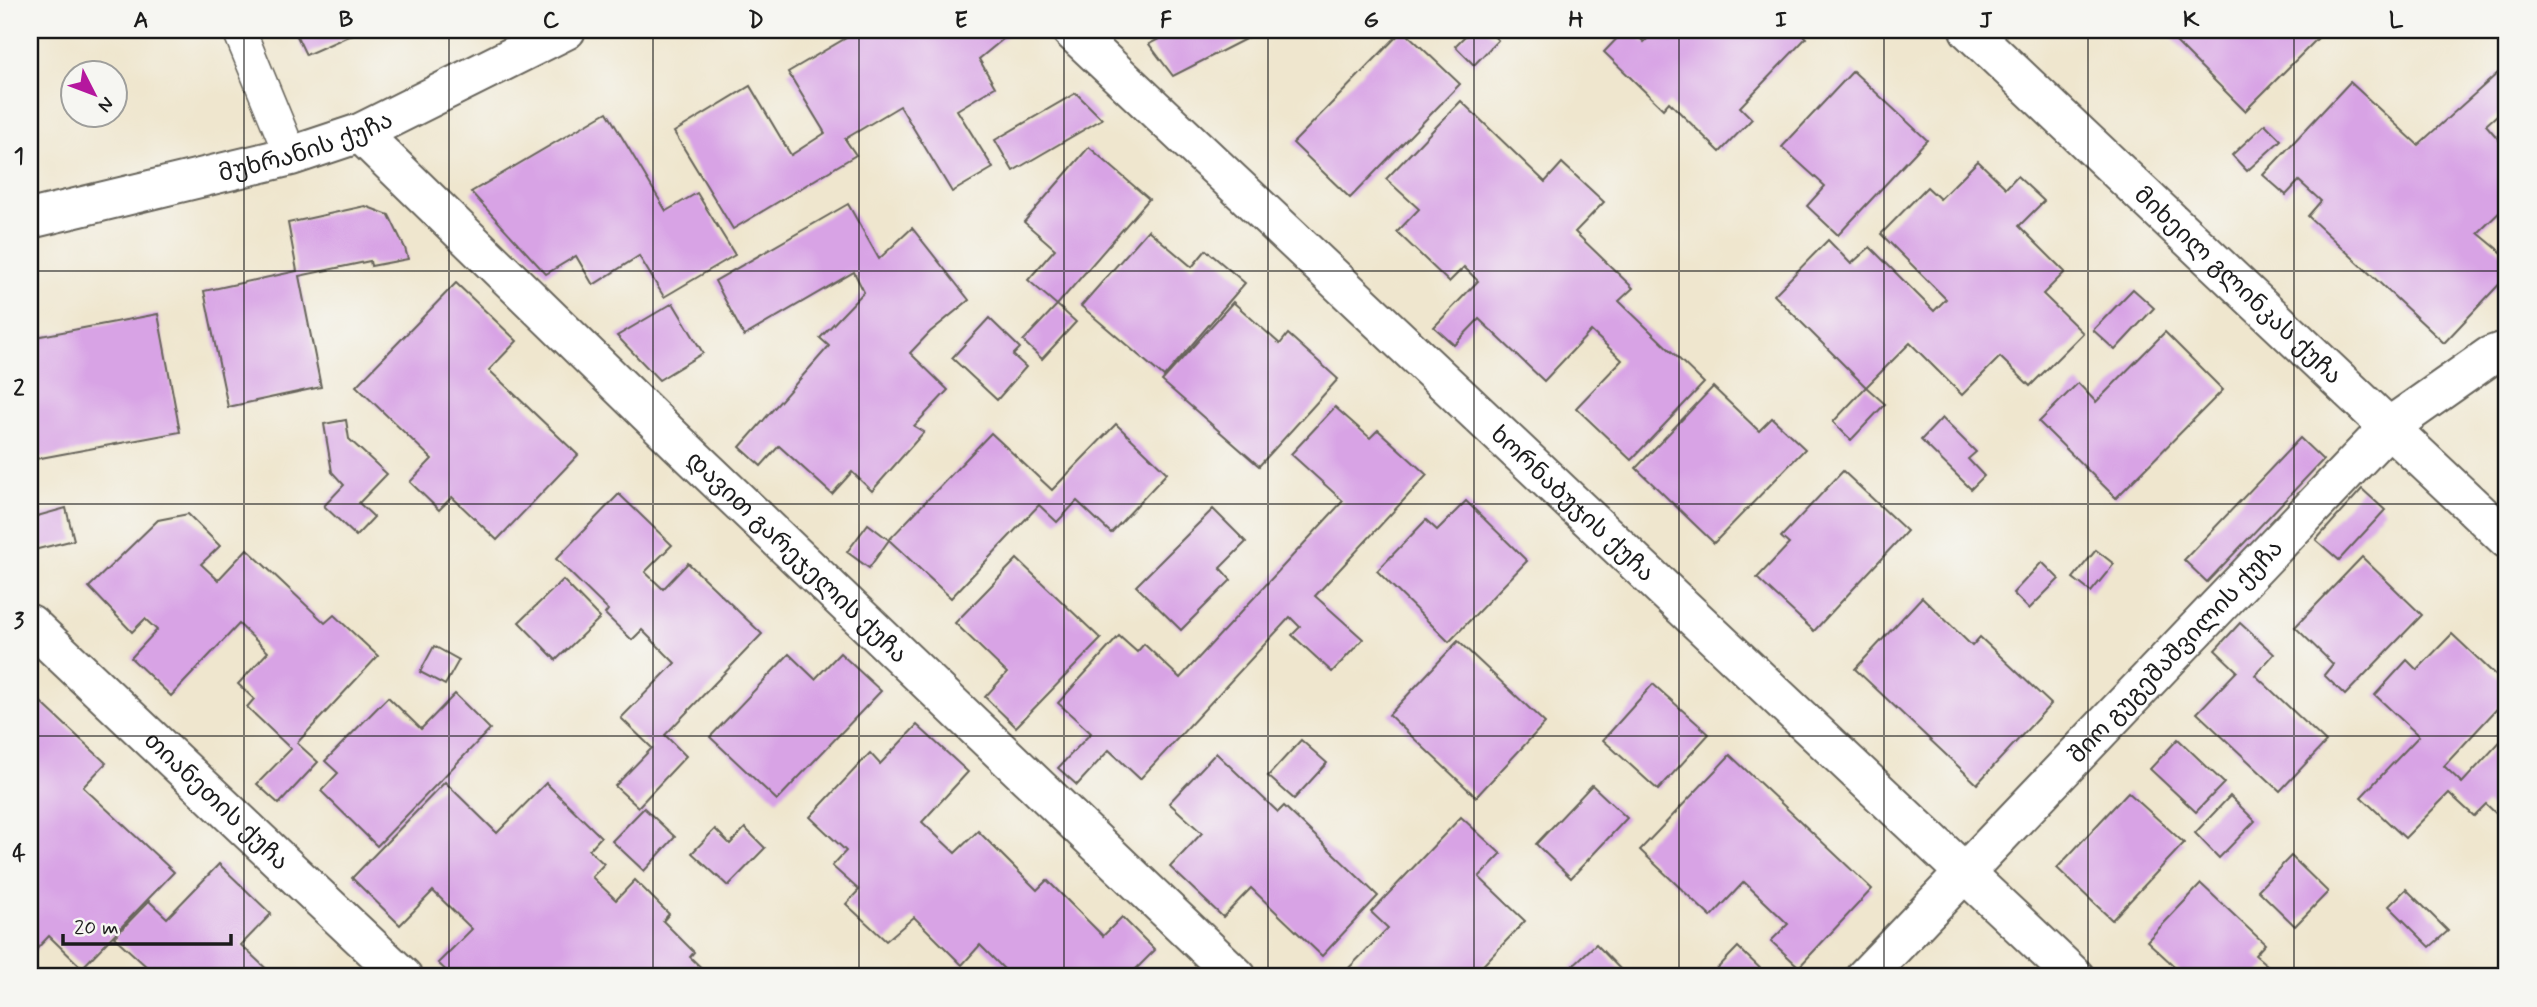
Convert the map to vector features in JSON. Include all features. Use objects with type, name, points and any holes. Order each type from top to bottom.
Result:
[{"type":"street","name":"მუხრანის ქუჩა","points":[[30,219],[291,156],[360,133],[566,30]]},
{"type":"street","name":"ხორნაბუჯის ქუჩა","points":[[1071,30],[2075,977]]},
{"type":"street","name":"მიხეილ გლინკას ქუჩა","points":[[1969,30],[2507,539]]},
{"type":"street","name":"დავით გარეჯელის ქუჩა","points":[[360,133],[678,443],[1237,977]]},
{"type":"street","name":"შიო გუგეშაშვილის ქუჩა","points":[[1865,977],[2389,427],[2490,356],[2507,350]]},
{"type":"street","name":"თიანეთის ქუჩა","points":[[30,624],[402,977]]},
{"type":"lane","points":[[239,30],[291,156]]},
{"type":"building","points":[[294,30],[362,30],[306,55]]},
{"type":"building","points":[[855,30],[938,30],[941,34],[949,30],[1014,30],[979,59],[995,87],[957,110],[993,168],[952,192],[900,106],[845,139],[856,155],[733,229],[674,132],[750,86],[791,155],[825,133],[788,72],[856,32]]},
{"type":"building","points":[[1176,30],[1263,30],[1173,76],[1149,44]]},
{"type":"building","points":[[1403,30],[1460,84],[1350,198],[1293,143]]},
{"type":"building","points":[[1471,30],[1487,30],[1498,40],[1474,65],[1455,46]]},
{"type":"building","points":[[1625,30],[1632,30],[1644,42],[1656,30],[1797,30],[1806,38],[1740,107],[1752,119],[1720,152],[1669,102],[1663,109],[1604,52]]},
{"type":"building","points":[[2164,30],[2326,30],[2245,111]]},
{"type":"building","points":[[1853,71],[1927,140],[1838,235],[1807,206],[1825,186],[1782,147]]},
{"type":"building","points":[[2499,72],[2507,82],[2507,106],[2486,125],[2507,149],[2507,205],[2478,233],[2507,257],[2507,276],[2444,343],[2308,216],[2321,201],[2299,181],[2286,195],[2263,175],[2350,82],[2418,145]]},
{"type":"building","points":[[1076,93],[1102,119],[1013,171],[995,140]]},
{"type":"building","points":[[1461,101],[1545,182],[1562,163],[1604,202],[1575,232],[1633,288],[1619,301],[1704,383],[1631,460],[1576,408],[1622,360],[1591,331],[1544,381],[1479,319],[1454,345],[1434,327],[1478,281],[1464,267],[1449,282],[1397,232],[1419,209],[1386,179]]},
{"type":"building","points":[[607,112],[666,211],[697,193],[735,255],[664,297],[639,256],[593,285],[576,256],[546,274],[471,192]]},
{"type":"building","points":[[2265,124],[2281,140],[2247,171],[2232,155]]},
{"type":"building","points":[[1089,147],[1149,199],[1057,305],[1028,280],[1055,249],[1024,222]]},
{"type":"building","points":[[1978,161],[2006,188],[2017,176],[2044,201],[2019,226],[2065,272],[2043,294],[2083,333],[2030,386],[2000,357],[1962,395],[1910,343],[1866,387],[1774,295],[1828,240],[1851,264],[1870,247],[1934,311],[1946,299],[1881,234],[1927,187],[1940,199]]},
{"type":"building","points":[[848,204],[879,259],[912,228],[969,300],[930,332],[910,353],[948,390],[914,426],[924,432],[872,491],[852,472],[832,494],[779,446],[761,466],[740,447],[829,346],[820,338],[864,292],[854,272],[744,336],[715,281]]},
{"type":"building","points":[[365,206],[389,215],[408,259],[371,266],[370,261],[299,276],[321,387],[228,407],[204,291],[297,271],[288,223]]},
{"type":"building","points":[[1148,230],[1192,267],[1206,250],[1245,283],[1164,377],[1081,306]]},
{"type":"building","points":[[456,283],[517,341],[489,370],[578,455],[497,540],[452,497],[439,510],[410,482],[432,459],[356,386]]},
{"type":"building","points":[[2133,289],[2154,308],[2115,350],[2093,330]]},
{"type":"building","points":[[1233,302],[1280,344],[1288,334],[1338,379],[1259,466],[1162,381]]},
{"type":"building","points":[[673,303],[703,353],[659,380],[617,336]]},
{"type":"building","points":[[1057,305],[1076,322],[1042,359],[1023,341]]},
{"type":"building","points":[[158,314],[180,432],[30,460],[30,338]]},
{"type":"building","points":[[989,318],[1020,348],[1013,355],[1026,367],[997,400],[952,358]]},
{"type":"building","points":[[2165,332],[2223,390],[2116,498],[2039,422],[2078,383],[2096,402]]},
{"type":"building","points":[[1713,387],[1759,431],[1772,418],[1805,449],[1714,543],[1636,468]]},
{"type":"building","points":[[1866,387],[1885,404],[1851,440],[1833,422]]},
{"type":"building","points":[[1335,407],[1370,438],[1378,430],[1427,475],[1315,596],[1363,639],[1332,672],[1292,635],[1300,627],[1290,617],[1140,779],[1109,750],[1077,785],[1058,768],[1091,733],[1058,703],[1119,636],[1137,652],[1144,644],[1180,678],[1343,501],[1291,454]]},
{"type":"building","points":[[1942,418],[1976,452],[1968,459],[1984,476],[1971,489],[1921,440]]},
{"type":"building","points":[[346,420],[349,439],[387,474],[359,503],[374,517],[356,536],[324,506],[344,485],[332,472],[324,424]]},
{"type":"building","points":[[1116,424],[1167,473],[1111,533],[1077,501],[1057,522],[1039,505],[951,598],[889,540],[991,433],[1052,490]]},
{"type":"building","points":[[2300,438],[2323,460],[2207,582],[2184,560]]},
{"type":"building","points":[[1843,471],[1907,531],[1814,631],[1757,578],[1789,544],[1781,537]]},
{"type":"building","points":[[2362,489],[2385,510],[2339,560],[2316,540]]},
{"type":"building","points":[[619,494],[672,545],[645,572],[663,589],[688,563],[762,634],[665,735],[686,756],[638,807],[615,786],[652,748],[621,718],[675,663],[642,630],[632,640],[605,614],[608,610],[556,559]]},
{"type":"building","points":[[1466,501],[1527,561],[1449,642],[1377,571],[1426,520],[1437,530]]},
{"type":"building","points":[[66,508],[74,540],[30,551],[30,518]]},
{"type":"building","points":[[1213,509],[1246,542],[1220,568],[1231,580],[1181,630],[1136,586]]},
{"type":"building","points":[[188,514],[220,546],[201,564],[218,580],[247,549],[325,623],[334,615],[378,656],[297,743],[318,762],[279,804],[257,784],[291,749],[247,707],[254,699],[238,684],[268,652],[239,624],[171,696],[131,658],[157,630],[145,619],[132,632],[89,587],[158,520]]},
{"type":"building","points":[[868,524],[889,540],[869,568],[847,552]]},
{"type":"building","points":[[2096,550],[2114,564],[2091,592],[2073,578]]},
{"type":"building","points":[[2362,557],[2422,615],[2345,695],[2324,675],[2333,664],[2295,627]]},
{"type":"building","points":[[1017,559],[1101,639],[1016,727],[985,697],[1007,673],[955,623]]},
{"type":"building","points":[[2042,562],[2059,579],[2029,609],[2013,593]]},
{"type":"building","points":[[563,580],[600,618],[556,660],[519,622]]},
{"type":"building","points":[[1922,597],[1972,646],[1980,637],[2051,704],[1977,784],[1855,669]]},
{"type":"building","points":[[2240,623],[2274,654],[2255,675],[2326,742],[2280,791],[2197,713],[2237,671],[2215,650]]},
{"type":"building","points":[[2452,634],[2507,686],[2507,698],[2444,766],[2462,783],[2507,734],[2507,824],[2486,804],[2474,816],[2449,793],[2405,838],[2361,797],[2419,736],[2375,695],[2407,660],[2417,670]]},
{"type":"building","points":[[1458,641],[1545,723],[1476,797],[1389,715]]},
{"type":"building","points":[[434,646],[459,660],[445,685],[420,672]]},
{"type":"building","points":[[840,653],[881,691],[777,800],[710,737],[789,654],[815,679]]},
{"type":"building","points":[[1653,684],[1709,734],[1658,790],[1603,740]]},
{"type":"building","points":[[30,692],[106,763],[83,787],[174,872],[82,968],[49,936],[30,956]]},
{"type":"building","points":[[455,694],[490,729],[377,846],[321,791],[338,773],[325,761],[388,697],[421,729]]},
{"type":"building","points":[[917,725],[968,772],[922,822],[955,853],[978,831],[1037,890],[1047,880],[1103,936],[1122,917],[1155,950],[1128,977],[1012,977],[980,945],[962,965],[914,917],[886,941],[846,904],[859,890],[832,866],[846,851],[810,817],[870,753],[880,764]]},
{"type":"building","points":[[2178,739],[2224,783],[2196,812],[2150,769]]},
{"type":"building","points":[[1301,740],[1327,763],[1294,799],[1268,776]]},
{"type":"building","points":[[1216,753],[1278,812],[1284,806],[1378,896],[1322,956],[1251,888],[1223,917],[1170,867],[1202,833],[1169,803]]},
{"type":"building","points":[[1730,755],[1872,889],[1799,967],[1771,941],[1788,924],[1744,882],[1711,917],[1640,850]]},
{"type":"building","points":[[445,782],[497,833],[546,783],[601,837],[589,850],[604,864],[592,877],[616,900],[635,880],[669,914],[663,921],[694,952],[690,957],[711,977],[453,977],[438,963],[472,929],[433,891],[400,925],[352,878]]},
{"type":"building","points":[[1592,785],[1627,818],[1571,878],[1536,844]]},
{"type":"building","points":[[2128,792],[2184,843],[2112,920],[2057,868]]},
{"type":"building","points":[[2230,796],[2255,821],[2219,858],[2195,833]]},
{"type":"building","points":[[644,808],[675,837],[644,871],[612,841]]},
{"type":"building","points":[[1461,817],[1501,854],[1479,877],[1525,921],[1472,977],[1340,977],[1388,928],[1371,912]]},
{"type":"building","points":[[745,828],[765,848],[728,886],[692,853],[715,829],[730,844]]},
{"type":"building","points":[[2291,856],[2328,892],[2295,926],[2258,890]]},
{"type":"building","points":[[219,864],[271,914],[241,945],[275,977],[158,977],[114,937],[149,901],[167,918]]},
{"type":"building","points":[[2201,884],[2265,944],[2255,955],[2267,965],[2256,977],[2186,977],[2147,941]]},
{"type":"building","points":[[2406,889],[2448,931],[2430,947],[2389,906]]},
{"type":"building","points":[[1596,944],[1622,971],[1615,977],[1579,977],[1570,968]]},
{"type":"building","points":[[1738,947],[1769,977],[1709,977]]}]
